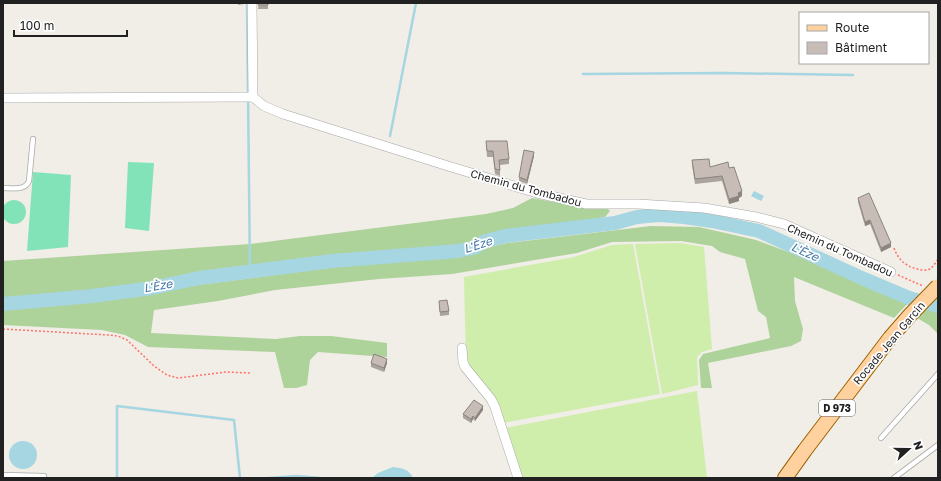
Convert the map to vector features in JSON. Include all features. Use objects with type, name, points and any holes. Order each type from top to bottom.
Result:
[{"type":"main road","name":"Rocade Jean Garcin","points":[[785,478],[804,450],[931,287]]},
{"type":"street","points":[[3,98],[253,97],[252,3]]},
{"type":"street","name":"Chemin du Tombadou","points":[[253,97],[264,106],[283,114],[537,193],[586,204],[638,204],[704,208],[756,217],[784,224],[891,272]]},
{"type":"street","points":[[462,348],[465,367],[491,399],[495,407],[518,478]]},
{"type":"lane","points":[[3,188],[23,188],[27,185],[29,181],[33,139]]},
{"type":"lane","points":[[881,438],[938,374]]},
{"type":"lane","points":[[894,478],[938,445]]},
{"type":"lane","points":[[3,475],[44,476]]},
{"type":"path","points":[[894,248],[897,256],[905,264],[914,268],[925,270],[931,268],[938,259]]},
{"type":"path","name":"Chemin du Tombadou","points":[[891,272],[931,287]]},
{"type":"path","points":[[3,330],[108,334],[118,336],[133,345],[154,366],[165,374],[178,378],[226,372],[250,373]]},
{"type":"green space","points":[[128,162],[154,163],[149,231],[125,228]]},
{"type":"green space","points":[[33,172],[71,175],[68,247],[27,251]]},
{"type":"green space","points":[[532,198],[587,208],[607,208],[610,211],[605,217],[490,235],[469,246],[457,250],[324,258],[197,274],[103,289],[3,301],[3,261],[250,244],[486,214],[513,208]]},
{"type":"green space","points":[[14,200],[23,203],[26,212],[23,221],[14,224],[5,221],[2,212],[5,203]]},
{"type":"green space","points":[[651,226],[699,227],[756,240],[826,266],[909,302],[894,318],[794,277],[795,301],[803,329],[801,341],[791,346],[708,363],[712,388],[701,388],[699,360],[703,354],[770,338],[766,317],[758,311],[745,259],[720,252],[712,246],[681,241],[612,242],[577,253],[452,274],[379,279],[275,290],[218,301],[154,310],[151,333],[276,339],[300,336],[331,336],[387,343],[387,357],[318,352],[310,360],[307,385],[296,388],[284,388],[275,352],[148,347],[125,335],[102,330],[3,325],[3,307],[74,301],[430,255],[461,253],[507,243]]},
{"type":"green space","points":[[680,243],[704,247],[712,349],[702,352],[697,357],[698,385],[662,394],[635,244]]},
{"type":"green space","points":[[633,244],[660,394],[503,423],[497,400],[466,362],[464,277],[574,257],[612,245]]},
{"type":"green space","points":[[927,308],[938,312],[938,334],[929,325],[917,318]]},
{"type":"green space","points":[[697,391],[707,478],[522,478],[505,428]]},
{"type":"water","points":[[754,191],[764,196],[761,201],[751,196]]},
{"type":"water","points":[[23,441],[33,445],[37,455],[33,465],[23,469],[13,465],[9,455],[13,445]]},
{"type":"water","points":[[393,467],[405,470],[413,478],[372,478],[378,473]]},
{"type":"building","points":[[259,3],[268,3],[268,5],[258,5]]},
{"type":"building","points":[[486,141],[507,141],[509,159],[499,160],[500,170],[495,169],[493,151],[487,151]]},
{"type":"building","points":[[524,150],[534,152],[527,180],[519,177]]},
{"type":"building","points":[[709,159],[710,167],[728,162],[729,168],[734,167],[742,191],[738,193],[739,196],[729,199],[722,176],[695,179],[692,160]]},
{"type":"building","points":[[869,193],[891,243],[881,248],[870,220],[865,222],[858,198]]},
{"type":"building","points":[[447,300],[449,311],[440,312],[439,301]]},
{"type":"building","points":[[374,354],[387,359],[384,368],[371,363]]},
{"type":"building","points":[[474,400],[483,406],[475,418],[473,416],[471,419],[463,414]]},
{"type":"waterway","points":[[247,3],[250,272]]},
{"type":"waterway","points":[[390,136],[416,3]]},
{"type":"waterway","points":[[583,74],[723,73],[853,75]]},
{"type":"waterway","name":"L'Èze","points":[[3,304],[92,296],[152,288],[199,278],[332,261],[458,251],[473,248],[486,241],[505,236],[615,223],[637,217],[659,215],[712,221],[759,231],[909,298],[938,306]]},
{"type":"waterway","points":[[117,478],[117,406],[234,420],[240,478]]},
{"type":"waterway","points":[[269,478],[297,476],[320,478]]}]
